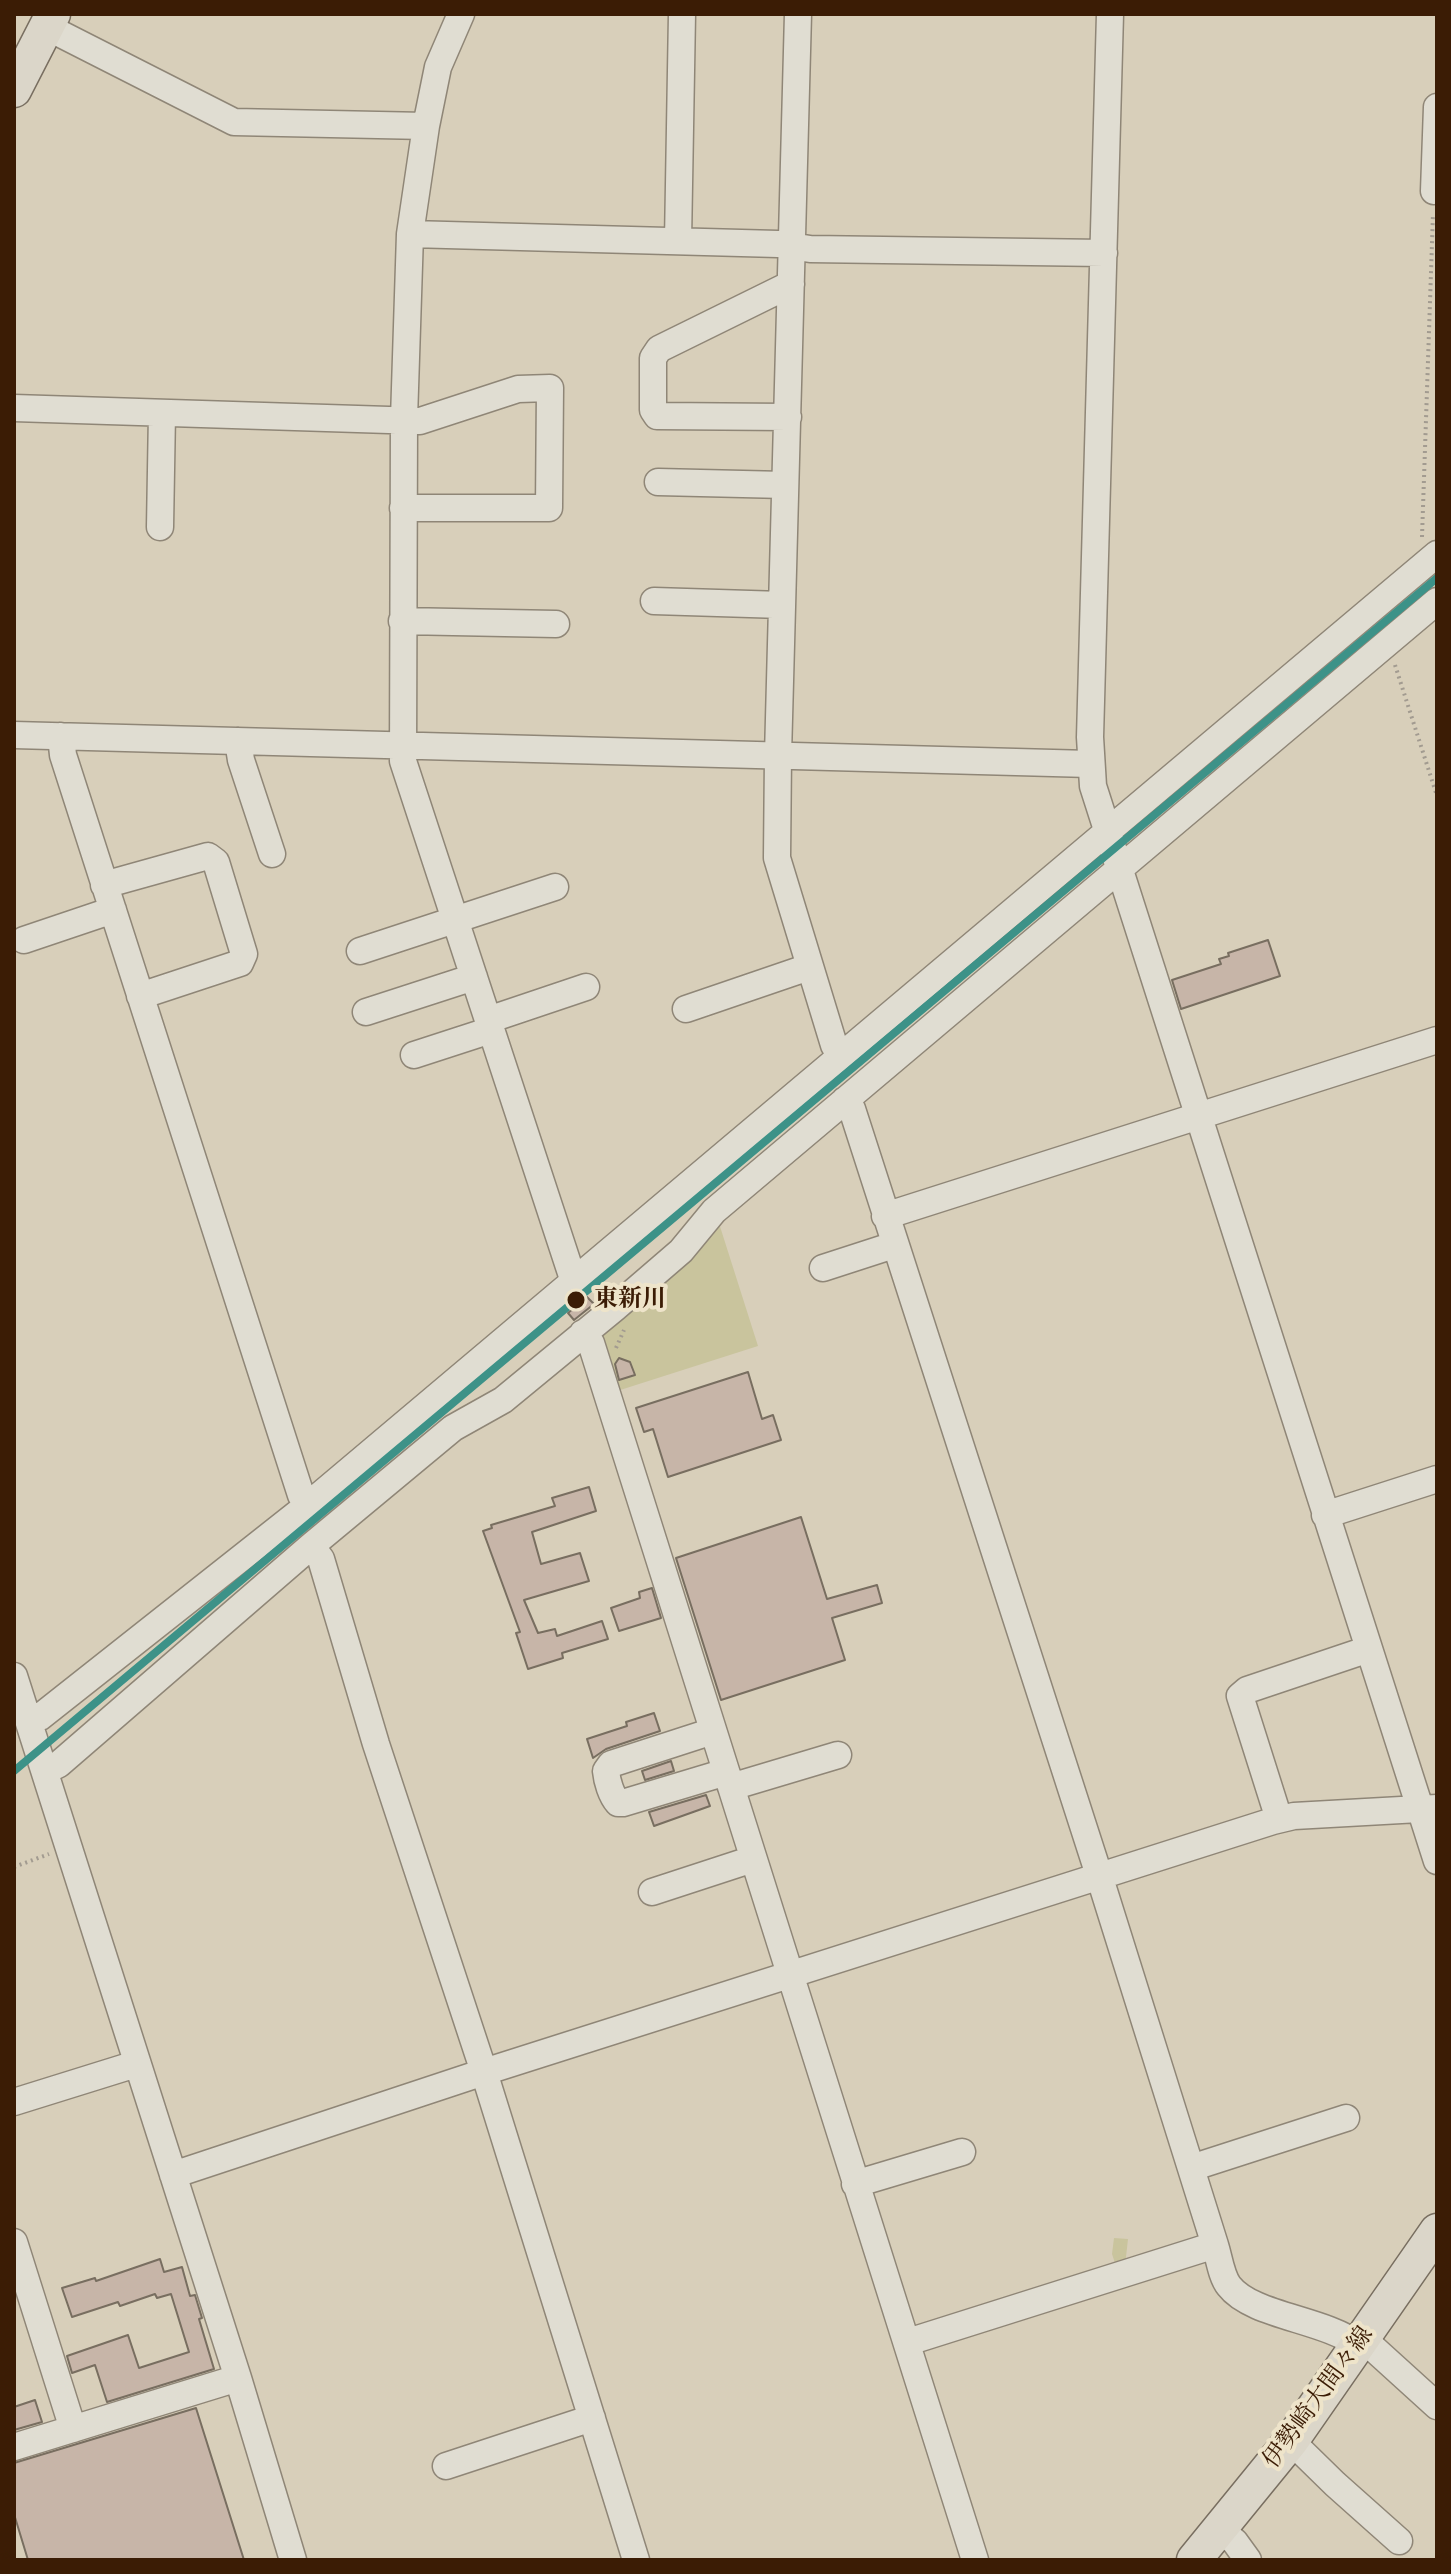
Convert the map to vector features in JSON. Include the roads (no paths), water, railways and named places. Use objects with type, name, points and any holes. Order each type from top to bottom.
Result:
[{"type":"main road","points":[[14,90],[50,21]]},
{"type":"main road","name":"伊勢崎大間々線","points":[[1194,2560],[1291,2441],[1437,2231]]},
{"type":"street","points":[[461,14],[438,67],[410,234],[404,419],[401,746],[403,761],[573,1279]]},
{"type":"street","points":[[678,241],[682,14]]},
{"type":"street","points":[[798,14],[777,858],[809,967],[840,1055]]},
{"type":"street","points":[[1110,14],[1090,764],[1093,786],[1369,1649],[1429,1809],[1437,1861]]},
{"type":"street","points":[[50,21],[234,122],[426,126]]},
{"type":"street","points":[[1434,191],[1437,107]]},
{"type":"street","points":[[410,234],[678,241],[810,249],[1104,253]]},
{"type":"street","points":[[788,417],[657,416],[653,410],[653,358],[659,349],[791,284]]},
{"type":"street","points":[[14,408],[420,421],[518,389],[550,388],[549,508],[403,508]]},
{"type":"street","points":[[160,527],[162,413]]},
{"type":"street","points":[[658,482],[785,485]]},
{"type":"street","points":[[29,1722],[40,1717],[307,1506],[1430,560]]},
{"type":"street","points":[[654,601],[782,605]]},
{"type":"street","points":[[45,1771],[59,1764],[453,1428],[503,1400],[681,1251],[714,1211],[1437,601]]},
{"type":"street","points":[[402,621],[556,624]]},
{"type":"street","points":[[14,735],[1090,764]]},
{"type":"street","points":[[61,736],[63,755],[108,898],[307,1506]]},
{"type":"street","points":[[238,741],[241,760],[272,854]]},
{"type":"street","points":[[24,940],[108,898],[208,856],[216,862],[244,954],[240,963],[140,996]]},
{"type":"street","points":[[360,951],[555,887]]},
{"type":"street","points":[[686,1009],[809,967]]},
{"type":"street","points":[[366,1012],[474,977]]},
{"type":"street","points":[[414,1055],[586,987]]},
{"type":"street","points":[[885,1216],[1437,1040]]},
{"type":"street","points":[[845,1100],[852,1109],[1228,2285],[1242,2297],[1262,2307],[1330,2328],[1372,2347],[1437,2406]]},
{"type":"street","points":[[823,1268],[894,1245]]},
{"type":"street","points":[[583,1333],[591,1343],[975,2560]]},
{"type":"street","points":[[1325,1515],[1437,1479]]},
{"type":"street","points":[[311,1546],[321,1559],[409,1848],[484,2072],[636,2560]]},
{"type":"street","points":[[1279,1819],[1240,1696],[1247,1690],[1369,1649]]},
{"type":"street","points":[[14,1676],[293,2560]]},
{"type":"street","points":[[713,1731],[611,1764],[606,1771],[614,1800],[623,1803],[838,1755]]},
{"type":"street","points":[[173,2175],[484,2072],[1279,1819],[1429,1809]]},
{"type":"street","points":[[652,1892],[753,1859]]},
{"type":"street","points":[[14,2102],[136,2064]]},
{"type":"street","points":[[1191,2168],[1346,2118]]},
{"type":"street","points":[[855,2184],[962,2152]]},
{"type":"street","points":[[908,2342],[1215,2245]]},
{"type":"street","points":[[17,2250],[73,2429]]},
{"type":"street","points":[[14,2447],[238,2378]]},
{"type":"street","points":[[446,2466],[592,2418]]},
{"type":"street","points":[[1291,2441],[1399,2541]]},
{"type":"street","points":[[1220,2529],[1235,2542],[1248,2560]]},
{"type":"place","name":"東新川","points":[[576,1300]]}]
